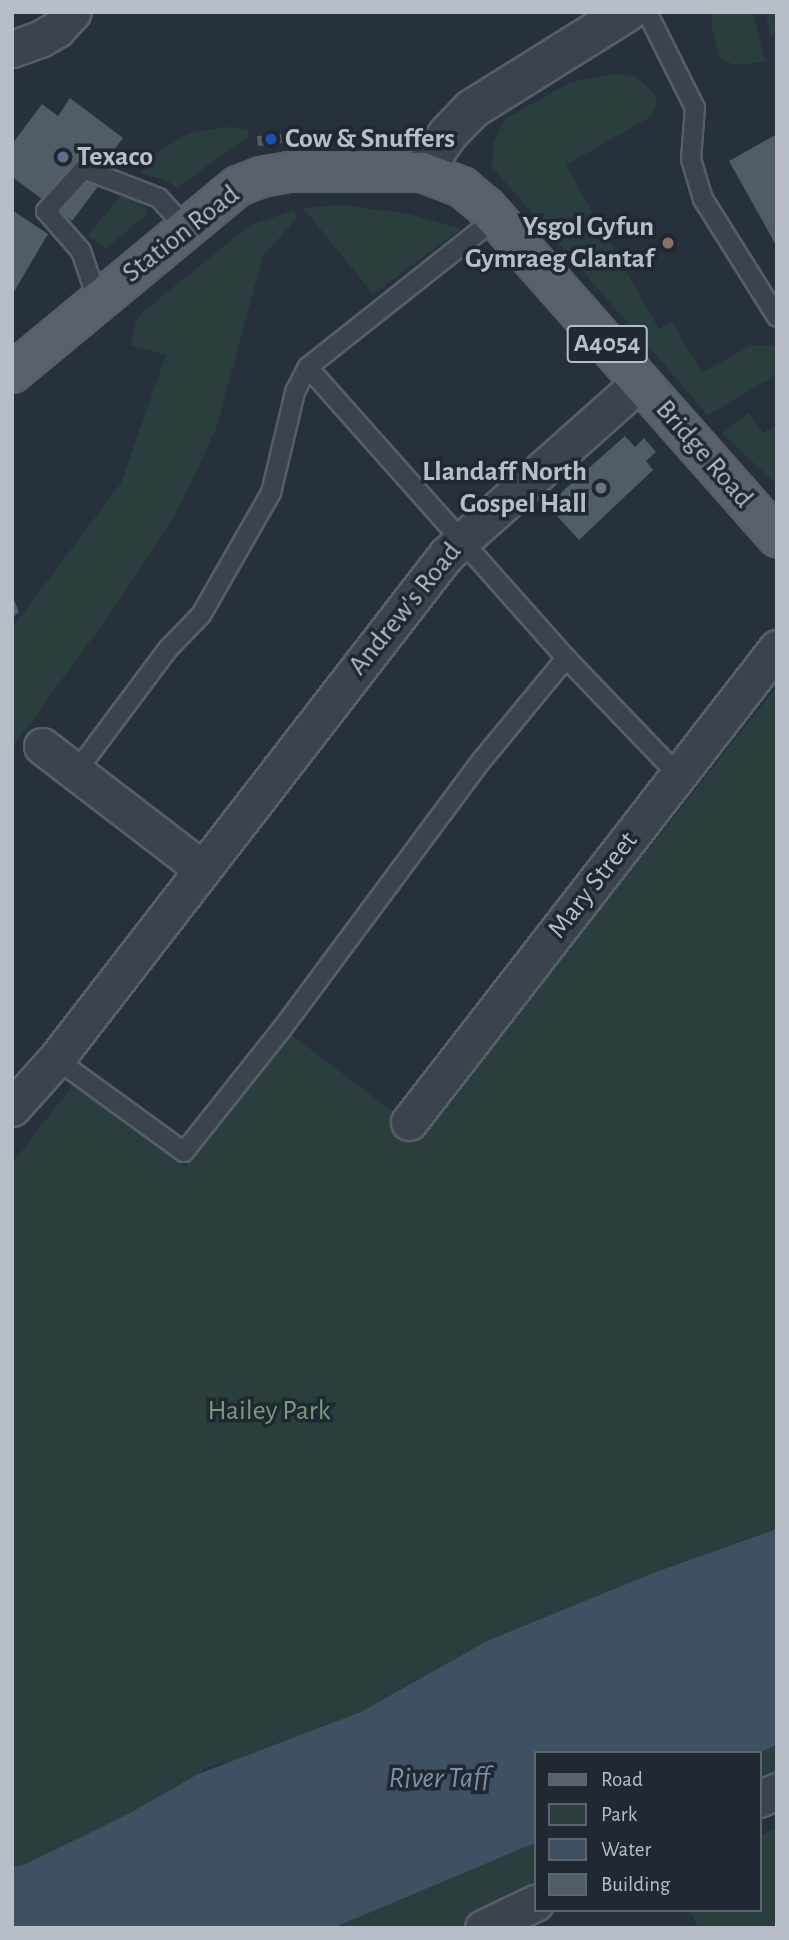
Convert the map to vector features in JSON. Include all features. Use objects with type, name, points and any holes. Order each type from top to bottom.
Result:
[{"type":"main road","name":"Station Road","points":[[12,373],[219,198],[238,186],[261,177],[328,170],[422,173]]},
{"type":"main road","name":"Bridge Road","points":[[422,173],[462,187],[496,218],[777,537]]},
{"type":"street","points":[[12,49],[40,39],[57,29],[73,12]]},
{"type":"street","points":[[422,173],[448,134],[472,109],[627,12]]},
{"type":"street","name":"Andrew's Road","points":[[12,1108],[56,1059],[201,867],[459,540],[641,381]]},
{"type":"street","name":"Mary Street","points":[[409,1122],[777,648]]},
{"type":"street","points":[[41,746],[201,867]]},
{"type":"street","points":[[761,1798],[777,1790]]},
{"type":"street","points":[[483,1928],[534,1903]]},
{"type":"lane","points":[[648,12],[695,108],[691,159],[703,199],[777,317]]},
{"type":"lane","points":[[98,301],[81,251],[47,211],[84,169],[159,198],[185,228]]},
{"type":"lane","points":[[76,772],[168,649],[201,615],[271,494],[295,392],[308,366],[496,218]]},
{"type":"lane","points":[[308,366],[459,540],[679,776]]},
{"type":"lane","points":[[56,1059],[184,1152],[282,1029],[482,760],[566,657]]},
{"type":"green space","points":[[711,12],[753,12],[765,62],[734,65],[720,58]]},
{"type":"green space","points":[[766,12],[777,12],[777,33],[770,36]]},
{"type":"green space","points":[[615,74],[635,76],[655,95],[657,102],[652,116],[566,165],[659,329],[672,322],[702,373],[751,345],[777,346],[777,374],[708,415],[492,167],[494,142],[505,119],[571,82]]},
{"type":"green space","points":[[226,127],[249,129],[247,138],[176,188],[169,182],[141,173],[154,155],[187,134]]},
{"type":"green space","points":[[121,195],[143,204],[148,213],[105,249],[88,235]]},
{"type":"green space","points":[[340,205],[405,213],[461,229],[373,294],[303,208]]},
{"type":"green space","points":[[293,211],[298,217],[263,256],[216,429],[179,508],[122,597],[12,748],[12,628],[121,483],[166,355],[131,345],[137,317],[250,225]]},
{"type":"green space","points":[[748,413],[763,433],[777,425],[777,485],[722,433]]},
{"type":"green space","name":"Hailey Park","points":[[777,686],[777,1529],[656,1572],[489,1640],[373,1714],[261,1759],[221,1763],[204,1768],[193,1782],[12,1896],[12,1164],[75,1082],[186,1167],[202,1134],[228,1112],[254,1074],[289,1033],[424,1135],[541,986],[542,976],[549,963],[569,950],[582,930],[589,908],[606,885],[651,846]]},
{"type":"green space","points":[[777,1745],[777,1791],[761,1798],[761,1752]]},
{"type":"green space","points":[[777,1828],[777,1928],[698,1928],[691,1912],[761,1912],[761,1836]]},
{"type":"green space","points":[[534,1843],[534,1903],[483,1928],[333,1928]]},
{"type":"water","name":"River Taff","points":[[777,1529],[777,1745],[761,1752],[534,1751],[534,1843],[333,1928],[12,1928],[12,1867],[24,1865],[130,1813],[198,1774],[361,1712],[489,1640],[656,1572]]},
{"type":"building","name":"Texaco","points":[[70,98],[123,138],[110,155],[118,160],[72,221],[12,177],[12,144],[42,104],[58,116]]},
{"type":"building","points":[[281,134],[282,143],[258,146],[257,136]]},
{"type":"building","points":[[777,134],[777,247],[729,161]]},
{"type":"building","points":[[12,210],[48,234],[12,295]]},
{"type":"building","name":"Llandaff North Gospel Hall","points":[[625,436],[635,447],[644,438],[656,452],[646,461],[653,470],[579,540],[547,505]]},
{"type":"building","points":[[12,595],[19,612],[12,618]]},
{"type":"place","name":"Cow & Snuffers","points":[[271,139]]},
{"type":"place","name":"Texaco","points":[[63,157]]},
{"type":"place","name":"Ysgol Gyfun Gymraeg Glantaf","points":[[668,243]]},
{"type":"place","name":"Llandaff North Gospel Hall","points":[[601,488]]}]
